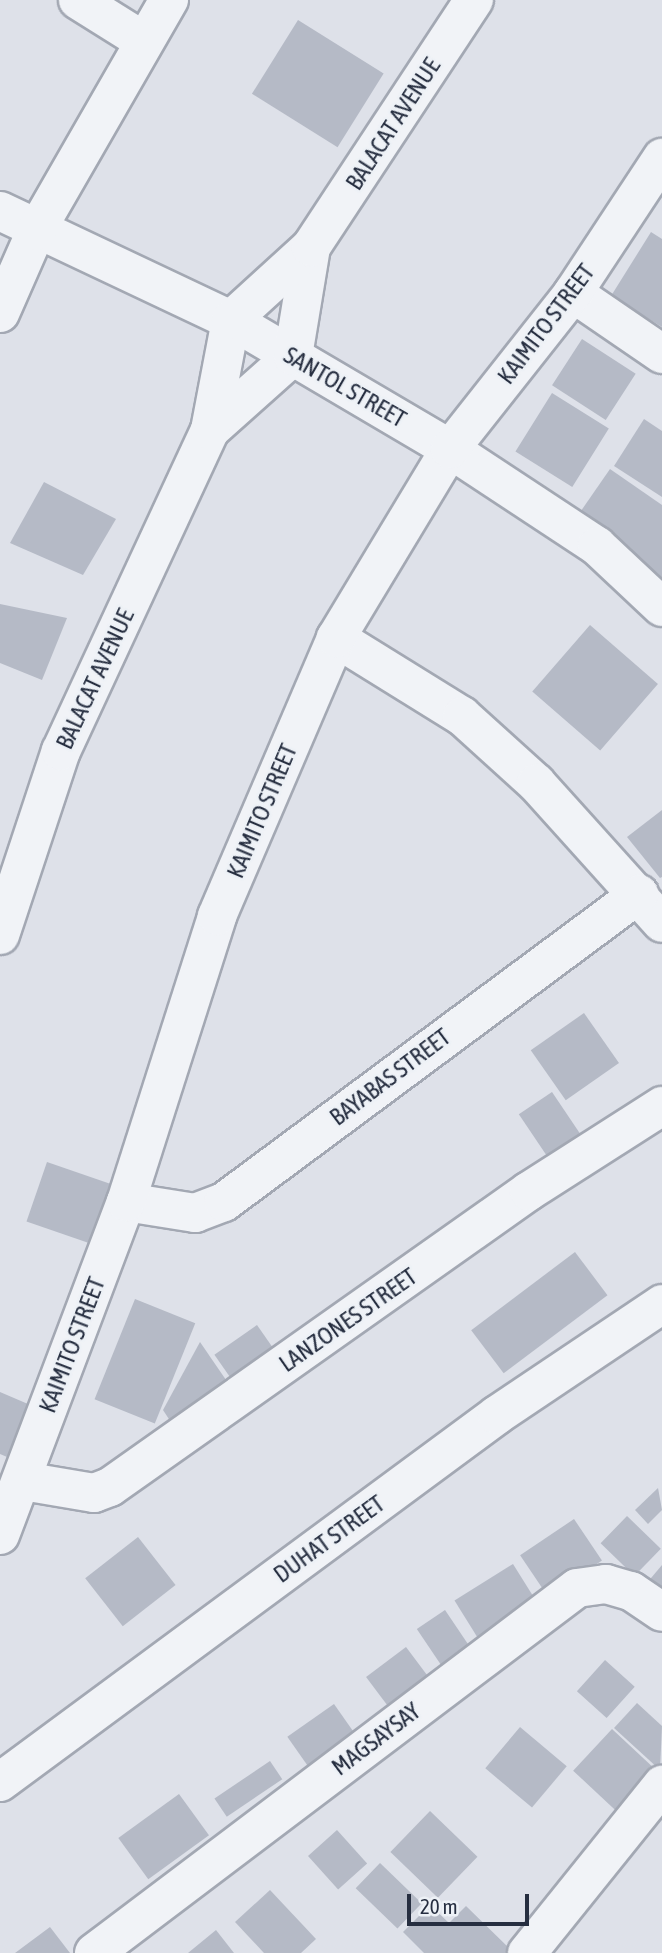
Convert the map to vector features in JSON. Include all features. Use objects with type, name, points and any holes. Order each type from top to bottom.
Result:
[{"type":"street","points":[[78,0],[142,40]]},
{"type":"street","points":[[0,313],[36,231],[142,40],[169,0]]},
{"type":"street","name":"BALACAT AVENUE","points":[[0,935],[61,751],[210,430],[231,320],[311,247],[474,0]]},
{"type":"street","name":"KAIMITO STREET","points":[[0,1535],[126,1202],[217,916],[336,638],[450,449],[573,293],[662,158]]},
{"type":"street","name":"SANTOL STREET","points":[[0,211],[36,231],[231,320],[450,449],[597,546],[662,607]]},
{"type":"street","name":"BALACAT AVENUE","points":[[210,430],[293,356],[311,247]]},
{"type":"street","points":[[573,293],[662,354]]},
{"type":"street","points":[[336,638],[461,716],[536,783],[639,894],[662,923]]},
{"type":"street","name":"BAYABAS STREET","points":[[126,1202],[195,1213],[224,1202],[639,894]]},
{"type":"street","name":"LANZONES STREET","points":[[23,1480],[94,1493],[110,1487],[529,1191],[662,1106]]},
{"type":"street","name":"DUHAT STREET","points":[[0,1782],[497,1415],[662,1304]]},
{"type":"street","name":"MAGSAYSAY","points":[[101,1951],[576,1588],[606,1584],[631,1591],[662,1612]]},
{"type":"street","points":[[527,1953],[662,1785]]},
{"type":"building","points":[[298,20],[384,74],[338,147],[252,94]]},
{"type":"building","points":[[651,232],[662,239],[662,327],[611,296]]},
{"type":"building","points":[[582,339],[636,374],[606,420],[552,385]]},
{"type":"building","points":[[552,393],[609,429],[572,487],[515,452]]},
{"type":"building","points":[[644,419],[662,431],[662,497],[614,466]]},
{"type":"building","points":[[610,469],[662,505],[662,581],[574,521]]},
{"type":"building","points":[[44,482],[116,519],[83,575],[10,543]]},
{"type":"building","points":[[0,604],[67,618],[42,680],[0,663]]},
{"type":"building","points":[[590,625],[658,684],[600,750],[532,691]]},
{"type":"building","points":[[662,810],[662,877],[660,878],[627,837]]},
{"type":"building","points":[[584,1013],[619,1063],[566,1100],[531,1050]]},
{"type":"building","points":[[552,1092],[580,1133],[547,1156],[519,1114]]},
{"type":"building","points":[[47,1162],[112,1184],[92,1244],[26,1222]]},
{"type":"building","points":[[575,1252],[607,1295],[504,1373],[471,1330]]},
{"type":"building","points":[[135,1299],[195,1323],[155,1423],[95,1399]]},
{"type":"building","points":[[257,1325],[281,1359],[238,1389],[214,1355]]},
{"type":"building","points":[[200,1342],[237,1396],[180,1436],[163,1410]]},
{"type":"building","points":[[0,1392],[42,1410],[19,1462],[0,1454]]},
{"type":"building","points":[[658,1488],[662,1510],[648,1524],[635,1510]]},
{"type":"building","points":[[627,1516],[661,1549],[634,1576],[601,1543]]},
{"type":"building","points":[[574,1519],[602,1560],[548,1597],[520,1555]]},
{"type":"building","points":[[138,1537],[176,1585],[123,1626],[85,1578]]},
{"type":"building","points":[[513,1564],[541,1608],[482,1645],[454,1601]]},
{"type":"building","points":[[662,1565],[662,1597],[646,1584]]},
{"type":"building","points":[[445,1610],[473,1651],[445,1670],[417,1629]]},
{"type":"building","points":[[406,1647],[435,1686],[396,1716],[366,1677]]},
{"type":"building","points":[[605,1660],[635,1687],[607,1718],[577,1691]]},
{"type":"building","points":[[637,1703],[662,1726],[660,1770],[614,1728]]},
{"type":"building","points":[[334,1704],[360,1741],[313,1774],[287,1737]]},
{"type":"building","points":[[520,1727],[567,1766],[532,1808],[485,1768]]},
{"type":"building","points":[[612,1729],[655,1769],[616,1811],[573,1771]]},
{"type":"building","points":[[270,1761],[282,1779],[227,1817],[214,1798]]},
{"type":"building","points":[[179,1794],[209,1835],[148,1879],[118,1838]]},
{"type":"building","points":[[430,1811],[477,1857],[438,1898],[390,1852]]},
{"type":"building","points":[[337,1830],[367,1863],[338,1890],[308,1856]]},
{"type":"building","points":[[380,1863],[422,1903],[397,1928],[356,1888]]},
{"type":"building","points":[[270,1890],[316,1939],[301,1953],[264,1953],[235,1922]]},
{"type":"building","points":[[430,1905],[449,1923],[466,1906],[514,1953],[424,1953],[403,1932]]},
{"type":"building","points":[[50,1927],[70,1953],[15,1953]]},
{"type":"building","points":[[216,1930],[234,1953],[188,1953]]}]
